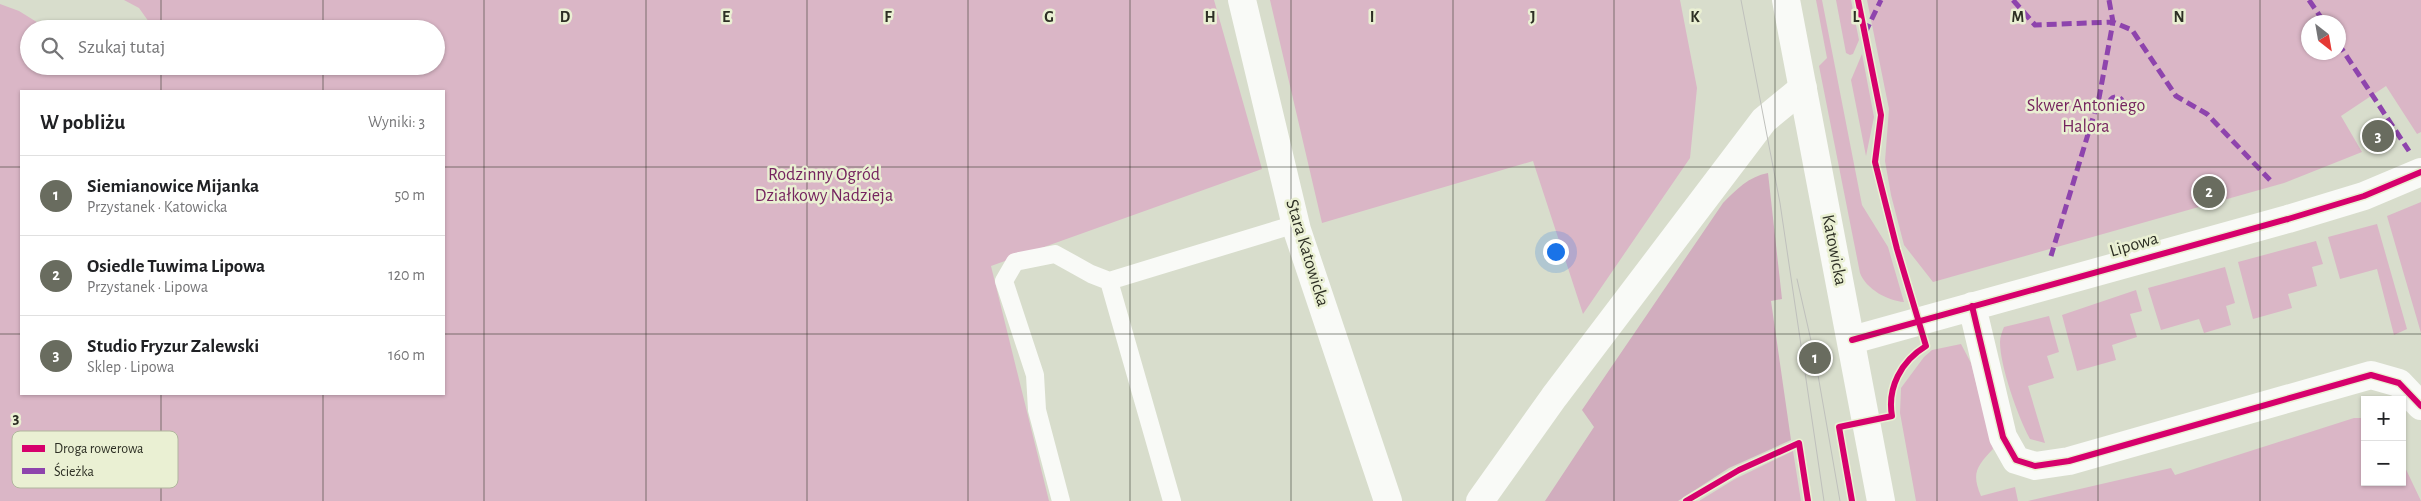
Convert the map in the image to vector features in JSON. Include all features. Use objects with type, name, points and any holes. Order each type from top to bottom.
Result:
[{"type":"street","name":"Stara Katowicka","points":[[1242,0],[1296,224],[1388,501]]},
{"type":"street","name":"Katowicka","points":[[1786,0],[1852,340],[1881,501]]},
{"type":"street","points":[[1480,501],[1554,398],[1764,120],[1803,88]]},
{"type":"street","name":"Lipowa","points":[[1852,340],[2288,219],[2364,196],[2421,172]]},
{"type":"street","points":[[1972,306],[2002,437],[2016,460],[2035,466],[2069,461],[2371,375],[2398,383],[2421,406]]},
{"type":"lane","points":[[1061,501],[1037,410],[1035,375],[1004,281],[1015,262],[1055,254],[1091,274],[1109,281],[1296,224]]},
{"type":"lane","points":[[1109,281],[1172,501]]},
{"type":"green space","name":"Rodzinny Ogród Działkowy Nadzieja","points":[[124,0],[1214,0],[1262,169],[991,266],[1049,501],[0,501],[0,4],[19,11],[34,20],[20,20],[20,75],[445,75],[445,20],[148,20],[139,8]]},
{"type":"green space","points":[[1270,0],[1680,0],[1697,88],[1690,158],[1583,314],[1533,161],[1322,223]]},
{"type":"green space","points":[[1816,0],[1822,0],[1862,205],[1888,247],[1904,302],[1878,293],[1867,284],[1860,273],[1819,66],[1827,58]]},
{"type":"green space","points":[[1836,0],[1851,0],[1859,40],[1853,54],[1850,55],[1846,53]]},
{"type":"green space","name":"Skwer Antoniego Halora","points":[[1867,0],[2421,0],[2421,132],[2417,134],[2386,86],[2341,116],[2362,152],[2284,183],[1933,282],[1904,245],[1891,195],[1885,161],[1889,109]]},
{"type":"green space","points":[[1862,54],[1874,117],[1866,156],[1851,80]]},
{"type":"green space","points":[[2421,202],[2421,333],[2387,216]]},
{"type":"green space","points":[[2377,224],[2407,329],[2394,335],[2377,269],[2340,279],[2328,237]]},
{"type":"green space","points":[[2316,241],[2323,264],[2312,267],[2317,286],[2288,294],[2292,308],[2253,319],[2238,262]]},
{"type":"green space","points":[[2225,267],[2235,303],[2226,306],[2231,325],[2204,333],[2199,319],[2161,330],[2148,288]]},
{"type":"green space","points":[[2136,290],[2142,311],[2130,314],[2137,337],[2112,345],[2116,360],[2077,371],[2062,315]]},
{"type":"green space","points":[[2049,316],[2059,352],[2047,356],[2054,378],[2028,386],[2045,443],[2030,439],[2025,429],[2006,377],[2000,342],[2004,327]]},
{"type":"green space","points":[[1961,344],[1971,363],[1993,449],[1977,470],[1976,481],[1978,488],[1981,496],[2015,487],[2018,501],[1916,501],[1900,413],[1901,388],[1924,357],[1932,350]]},
{"type":"green space","points":[[2354,418],[2361,418],[2361,486],[2406,486],[2406,469],[2421,501],[2028,501],[2171,468],[2175,475]]},
{"type":"green space","points":[[1793,451],[1801,501],[1699,501],[1735,479]]},
{"type":"shaded area","points":[[1768,173],[1782,299],[1771,301],[1791,440],[1729,468],[1678,501],[1545,501],[1594,427],[1582,410],[1723,203],[1738,188],[1755,177]]},
{"type":"tram line","points":[[1741,0],[1780,203],[1824,501]]},
{"type":"tram line","points":[[1797,279],[1815,358],[1840,501]]},
{"type":"marked path","points":[[1865,33],[1881,0]]},
{"type":"marked path","points":[[2013,0],[2035,25],[2113,22],[2099,98],[2051,256]]},
{"type":"marked path","points":[[2109,0],[2113,22],[2132,30],[2176,96],[2207,114],[2270,180]]},
{"type":"marked path","points":[[2309,0],[2319,15]]},
{"type":"marked path","points":[[2346,55],[2409,151]]},
{"type":"marked path","points":[[2113,97],[2119,97],[2123,104],[2119,111],[2113,111],[2109,107],[2109,101],[2113,97]]},
{"type":"cycle path","points":[[1852,501],[1839,427],[1892,416],[1892,395],[1898,376],[1909,359],[1926,346],[1897,249],[1875,162],[1881,115],[1858,0]]},
{"type":"cycle path","points":[[1852,340],[2288,219],[2364,196],[2421,172]]},
{"type":"cycle path","points":[[1972,306],[2003,437],[2016,460],[2035,466],[2069,461],[2371,375],[2399,383],[2421,406]]},
{"type":"cycle path","points":[[1686,501],[1739,470],[1799,443],[1808,501]]},
{"type":"place","name":"Studio Fryzur Zalewski","points":[[2378,136]]},
{"type":"place","name":"Osiedle Tuwima Lipowa","points":[[2209,192]]},
{"type":"place","name":"Siemianowice Mijanka","points":[[1815,358]]}]
